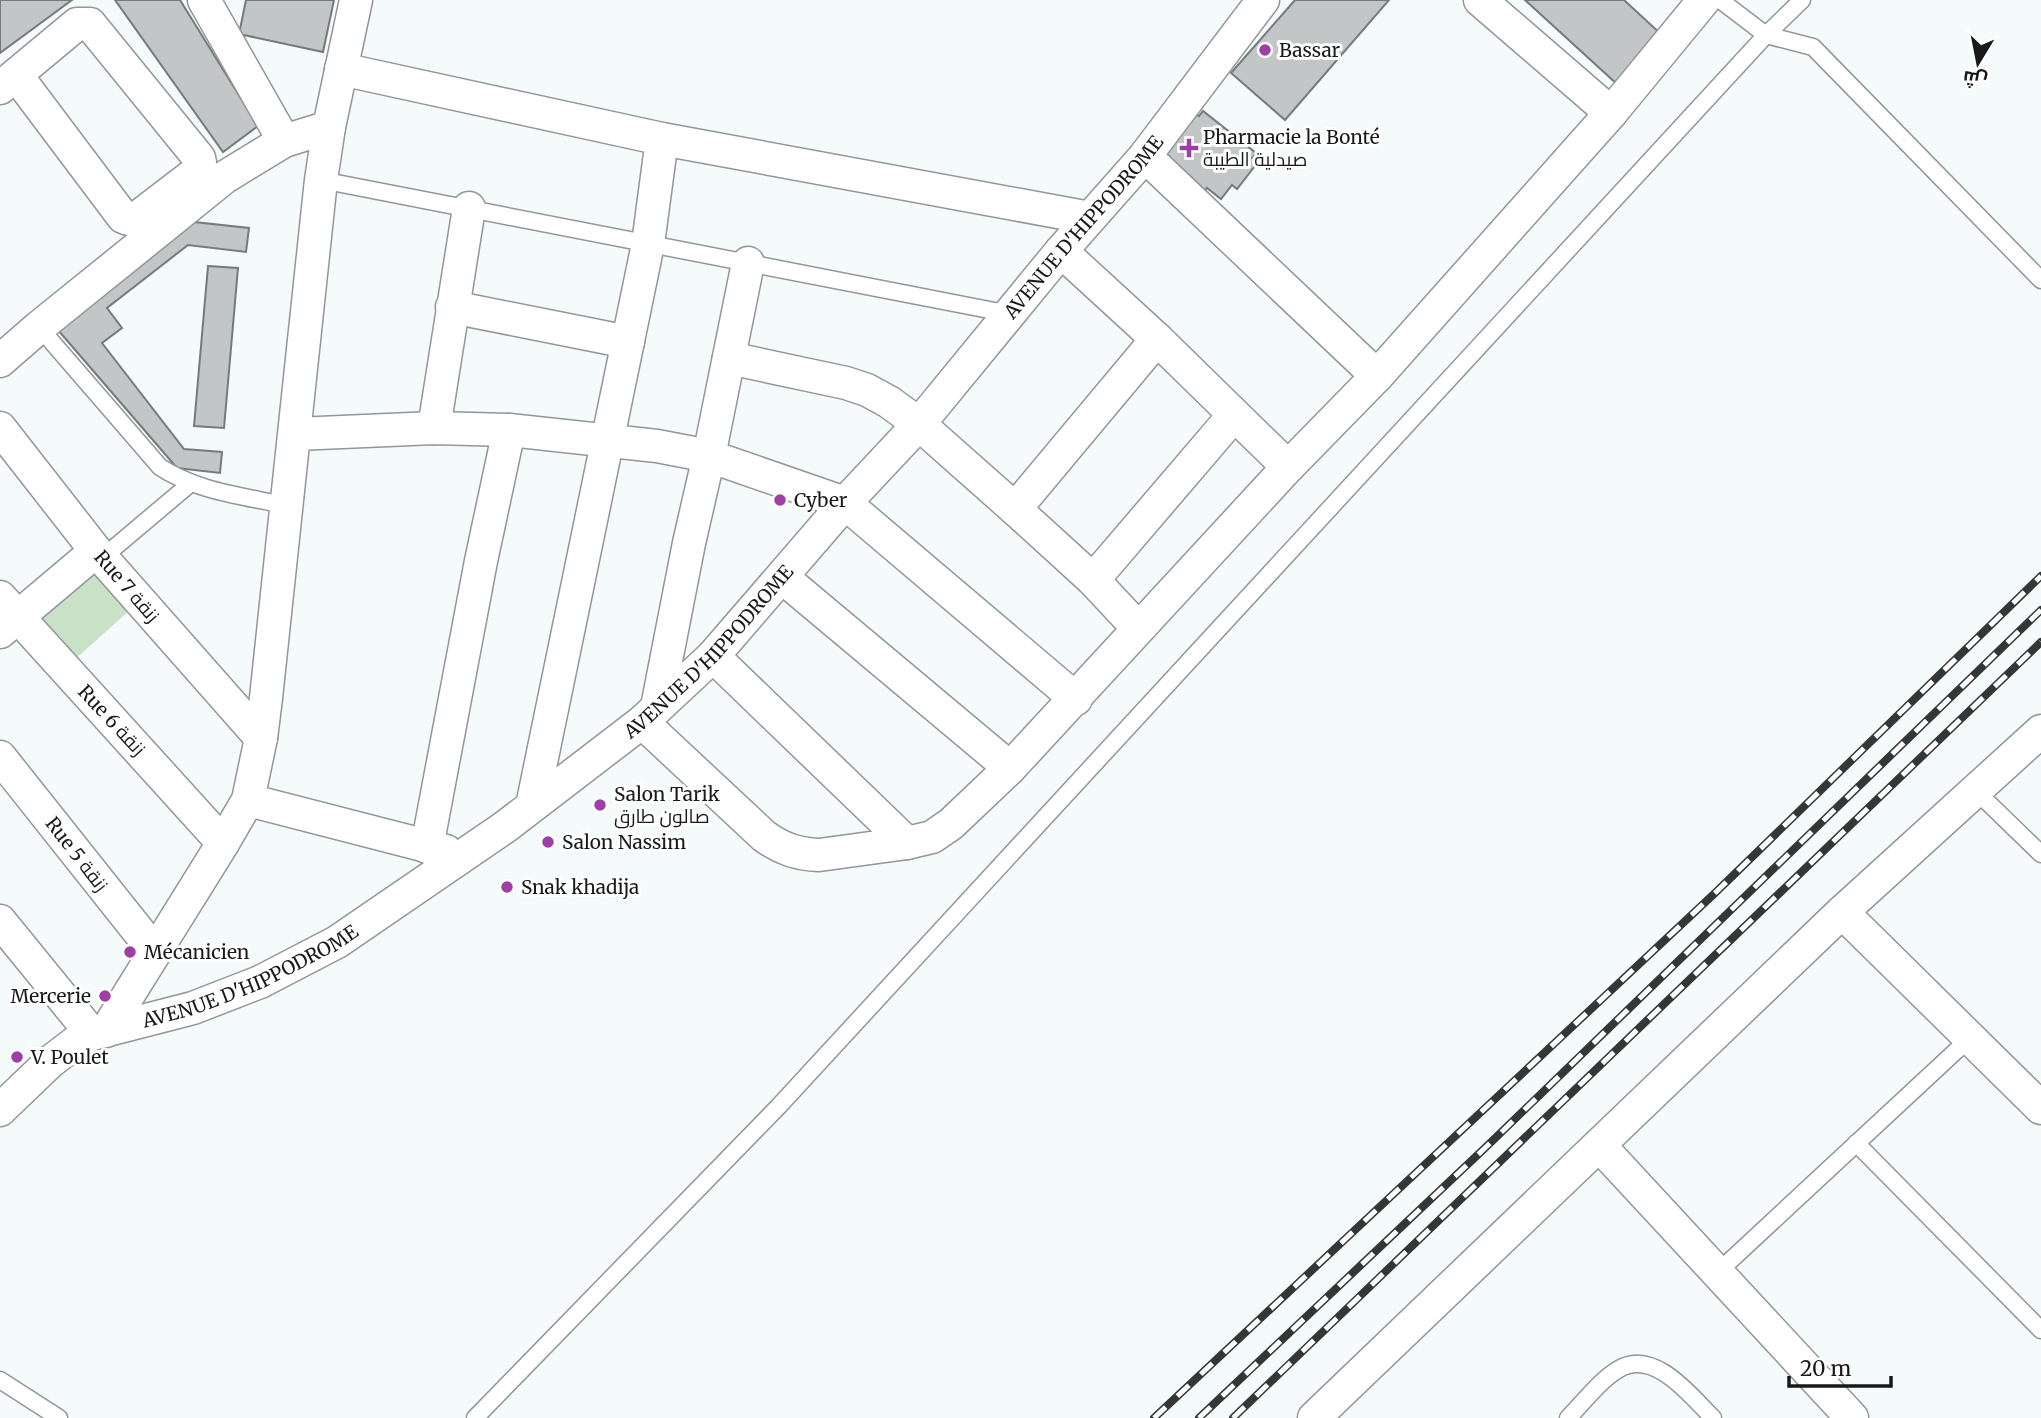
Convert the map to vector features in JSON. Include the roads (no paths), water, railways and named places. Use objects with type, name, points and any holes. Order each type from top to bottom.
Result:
[{"type":"street","points":[[204,0],[284,141]]},
{"type":"street","points":[[0,921],[99,1032],[155,952],[248,800],[261,738],[296,434],[321,180],[329,127],[356,0]]},
{"type":"street","name":"AVENUE D'HIPPODROME","points":[[5,1094],[62,1052],[99,1032],[193,1008],[260,982],[337,942],[505,827],[650,715],[713,656],[845,503],[919,424],[1061,251],[1145,156],[1263,0]]},
{"type":"street","points":[[1480,0],[1611,113]]},
{"type":"street","points":[[748,263],[709,456],[650,715],[764,836],[787,850],[802,855],[819,855],[921,841],[942,831],[1010,768],[1076,699],[1138,628],[1377,376],[1611,113],[1704,0]]},
{"type":"street","points":[[77,24],[90,24],[199,158],[197,172],[137,218],[123,217],[8,82],[77,24]]},
{"type":"street","points":[[341,69],[662,139],[1090,218]]},
{"type":"street","points":[[0,361],[225,177],[284,141],[329,127]]},
{"type":"street","points":[[532,806],[648,244],[662,139]]},
{"type":"street","points":[[1145,156],[1377,376]]},
{"type":"street","points":[[434,428],[468,208]]},
{"type":"street","points":[[1061,251],[1157,339],[1289,467]]},
{"type":"street","points":[[452,307],[628,342]]},
{"type":"street","points":[[1015,509],[1157,339]]},
{"type":"street","points":[[729,358],[821,377],[867,390],[888,402],[919,424],[1015,509],[1093,580],[1138,628]]},
{"type":"street","points":[[1093,580],[1234,415]]},
{"type":"street","name":"Rue 7 زنقة","points":[[0,428],[99,555],[261,738]]},
{"type":"street","points":[[296,434],[434,428],[509,430],[657,446],[709,456],[845,503],[1076,699]]},
{"type":"street","points":[[427,847],[481,561],[509,430]]},
{"type":"street","points":[[6,615],[99,555]]},
{"type":"street","points":[[782,577],[1010,768]]},
{"type":"street","name":"Rue 6 زنقة","points":[[6,615],[223,844]]},
{"type":"street","points":[[713,656],[907,843]]},
{"type":"street","points":[[1329,1413],[1599,1145],[1842,912],[2041,731]]},
{"type":"street","name":"Rue 5 زنقة","points":[[0,757],[155,952]]},
{"type":"street","points":[[248,800],[463,855]]},
{"type":"street","points":[[1842,912],[2041,1108]]},
{"type":"street","points":[[1599,1145],[1852,1418]]},
{"type":"lane","points":[[1720,0],[1766,34],[1813,47],[2041,280]]},
{"type":"lane","points":[[475,1418],[779,1107],[1766,34],[1801,0]]},
{"type":"lane","points":[[321,180],[1010,314]]},
{"type":"lane","points":[[39,327],[147,453],[168,472],[191,483],[288,506]]},
{"type":"lane","points":[[99,555],[191,483]]},
{"type":"lane","points":[[1976,791],[2041,853]]},
{"type":"lane","points":[[1718,1272],[1971,1037]]},
{"type":"lane","points":[[1856,1143],[2041,1330]]},
{"type":"lane","points":[[1568,1418],[1610,1375],[1622,1367],[1635,1364],[1651,1366],[1665,1373],[1713,1418]]},
{"type":"lane","points":[[0,1380],[59,1418]]},
{"type":"railway","points":[[1154,1418],[1714,894],[2041,576]]},
{"type":"railway","points":[[1199,1418],[1486,1147],[2041,610]]},
{"type":"railway","points":[[1233,1418],[2041,642]]},
{"type":"place","name":"Bassar","points":[[1265,50]]},
{"type":"place","name":"Pharmacie la Bonté صيدلية الطيبة","points":[[1189,148]]},
{"type":"place","name":"Cyber","points":[[780,500]]},
{"type":"place","name":"Salon Tarik صالون طارق","points":[[600,805]]},
{"type":"place","name":"Salon Nassim","points":[[548,842]]},
{"type":"place","name":"Snak khadija","points":[[507,887]]},
{"type":"place","name":"Mécanicien","points":[[130,952]]},
{"type":"place","name":"Mercerie","points":[[105,996]]},
{"type":"place","name":"V. Poulet","points":[[17,1057]]}]
